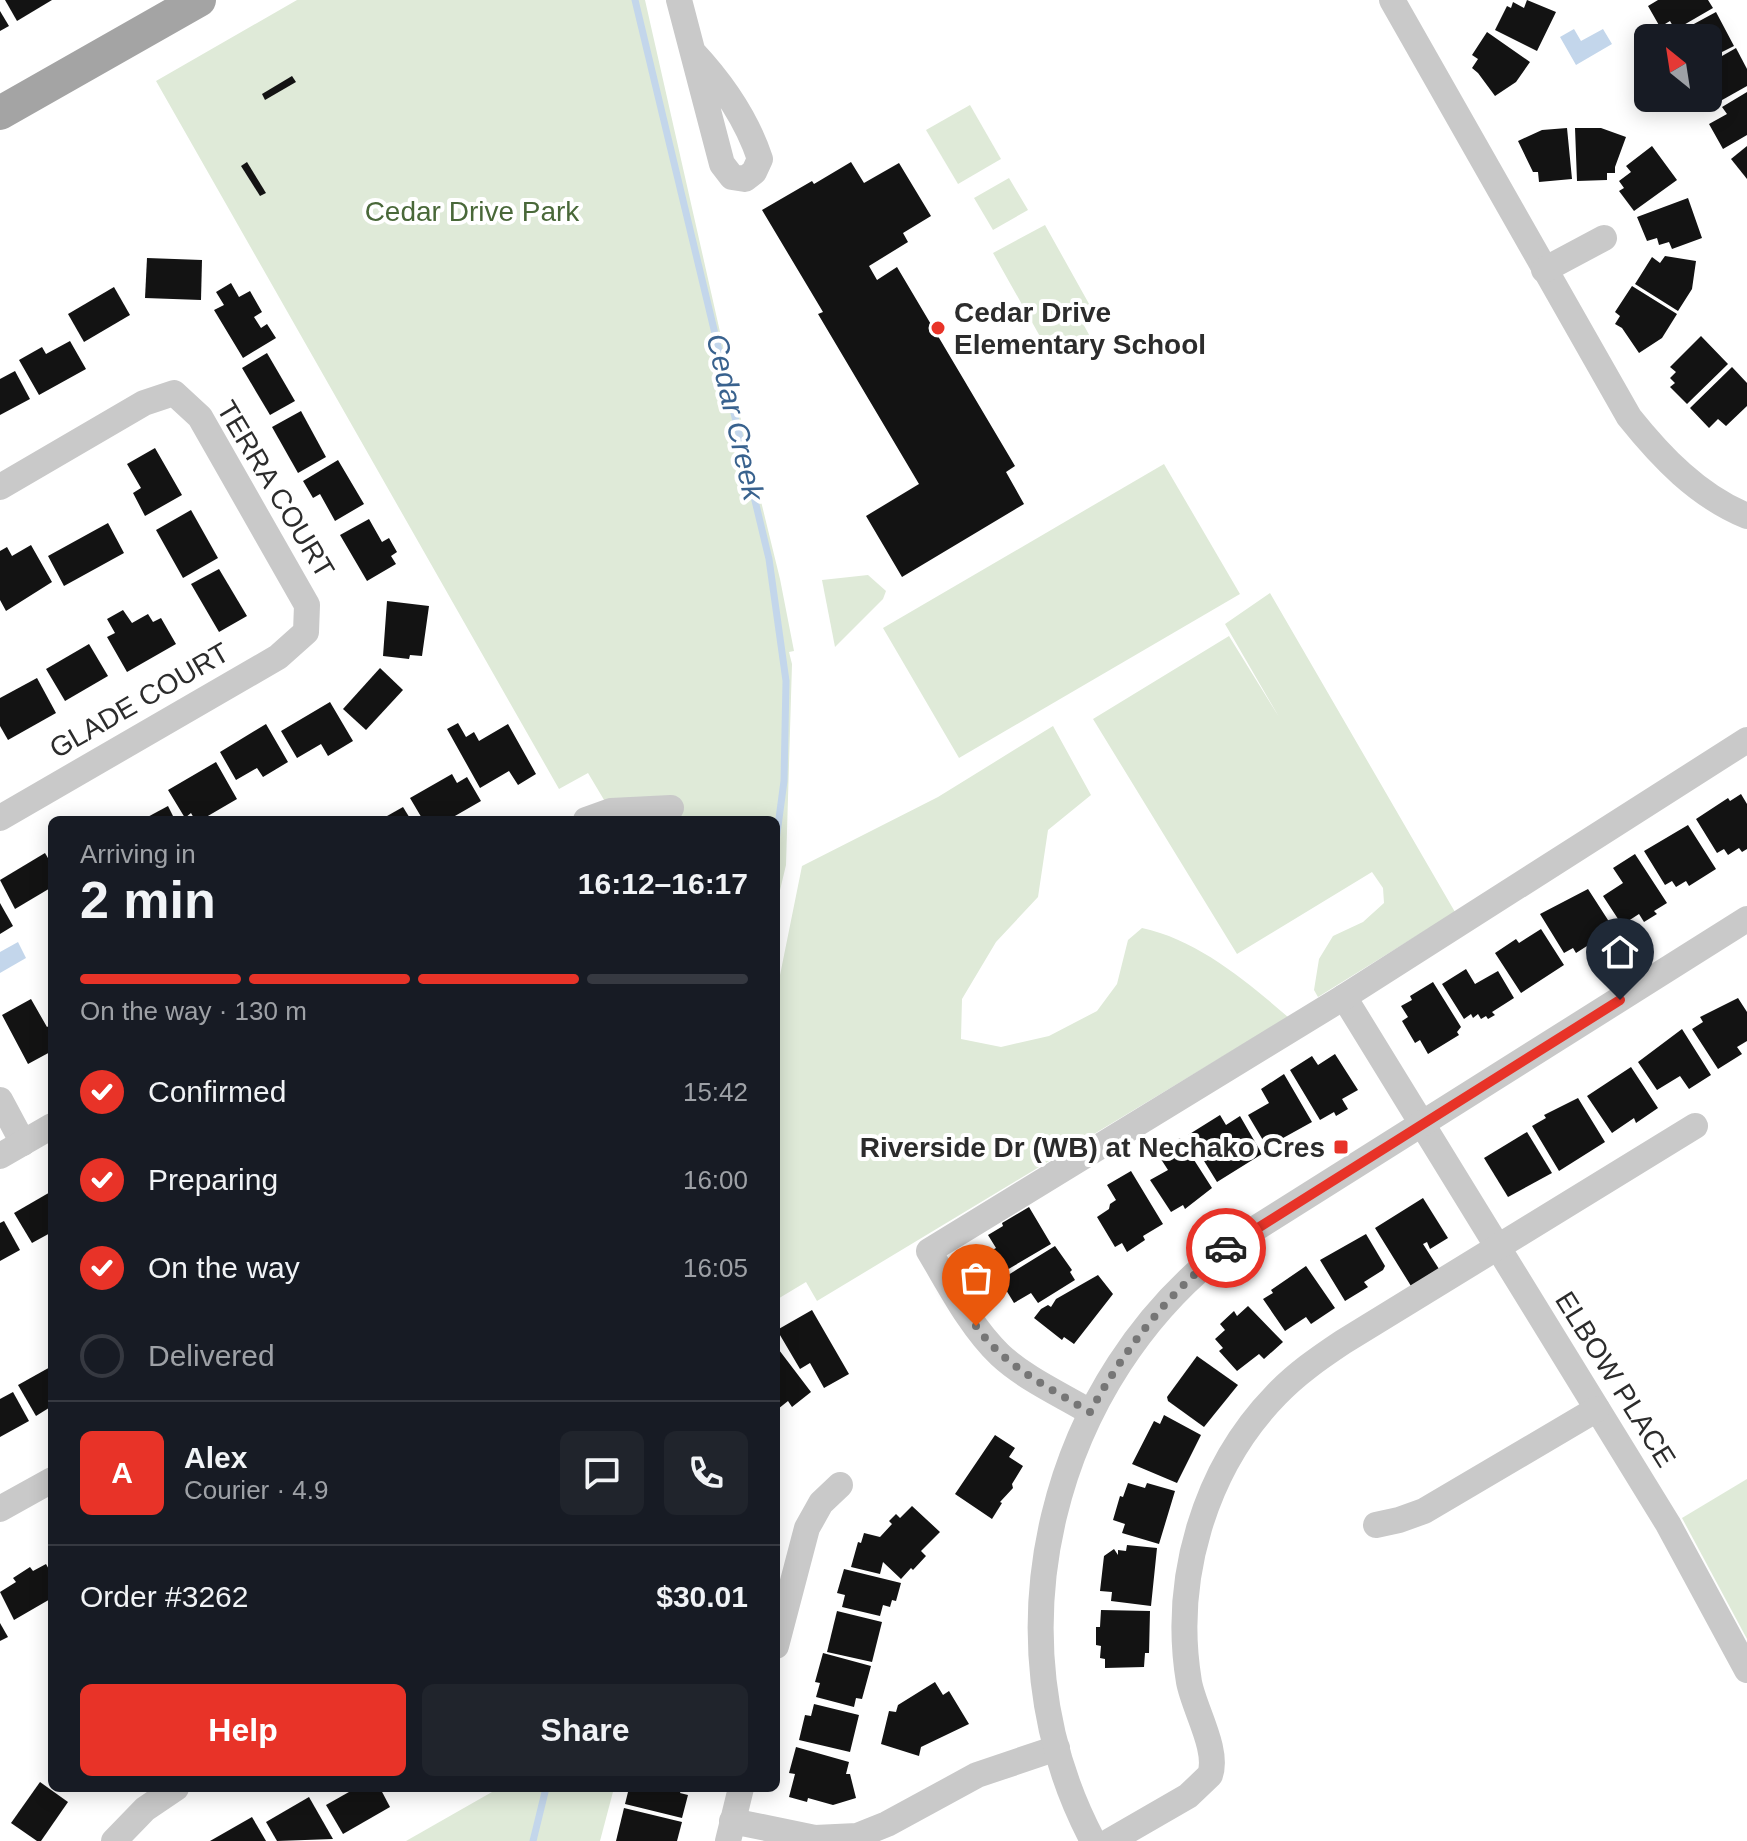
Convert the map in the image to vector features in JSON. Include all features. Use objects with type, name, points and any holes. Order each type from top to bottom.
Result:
[{"type":"main road","points":[[0,113],[199,0]]},
{"type":"street","points":[[679,0],[693,52]]},
{"type":"street","points":[[1398,2],[1612,390],[1647,440],[1686,477],[1713,498],[1747,516]]},
{"type":"street","points":[[1544,270],[1604,238]]},
{"type":"street","name":"TERRA COURT","points":[[0,487],[144,403],[174,393],[200,417],[307,605],[306,632]]},
{"type":"street","name":"GLADE COURT","points":[[0,818],[278,657],[306,632]]},
{"type":"street","points":[[1090,1412],[1032,1378],[999,1354],[976,1326],[929,1251],[1344,997],[1747,740]]},
{"type":"street","points":[[597,816],[611,811],[671,808]]},
{"type":"street","points":[[1093,1841],[1073,1797],[1057,1748],[1043,1673],[1040,1633],[1042,1582],[1048,1541],[1068,1462],[1090,1412],[1133,1343],[1162,1307],[1200,1269],[1246,1234],[1747,919]]},
{"type":"street","name":"ELBOW PLACE","points":[[1344,997],[1668,1524],[1747,1670]]},
{"type":"street","points":[[0,1100],[23,1143]]},
{"type":"street","points":[[1110,1841],[1188,1796],[1206,1781],[1212,1770],[1210,1749],[1197,1715],[1186,1657],[1186,1601],[1191,1561],[1205,1509],[1227,1463],[1277,1394],[1314,1362],[1695,1126]]},
{"type":"street","points":[[0,1156],[48,1128]]},
{"type":"street","points":[[1376,1525],[1424,1511],[1597,1409]]},
{"type":"street","points":[[0,1509],[48,1482]]},
{"type":"street","points":[[780,1631],[807,1528],[821,1503],[840,1485]]},
{"type":"street","points":[[740,1792],[730,1831],[815,1838],[857,1836],[881,1827],[977,1775],[1057,1748]]},
{"type":"street","points":[[114,1841],[145,1809],[170,1792]]},
{"type":"green space","name":"Cedar Drive Park","points":[[297,0],[645,0],[725,354],[780,579],[794,651],[789,652],[792,664],[786,865],[780,890],[780,816],[614,816],[588,773],[559,789],[156,81]]},
{"type":"green space","points":[[970,105],[1001,159],[958,184],[926,130]]},
{"type":"green space","points":[[1009,178],[1028,210],[993,230],[974,198]]},
{"type":"green space","points":[[1045,225],[1093,311],[1080,318],[1094,344],[1069,358],[1055,333],[1042,340],[993,253]]},
{"type":"green space","points":[[1164,464],[1240,594],[959,758],[883,628]]},
{"type":"green space","points":[[868,575],[886,591],[883,599],[835,647],[822,580]]},
{"type":"green space","points":[[1270,593],[1455,912],[1318,997],[1314,990],[1319,959],[1333,936],[1363,922],[1384,903],[1383,888],[1372,872],[1237,954],[1093,719],[1229,636],[1279,717],[1225,624]]},
{"type":"green space","points":[[1053,726],[1091,795],[1048,830],[1038,897],[996,942],[962,999],[961,1039],[1001,1047],[1049,1036],[1097,1011],[1117,984],[1128,940],[1142,928],[1202,952],[1238,976],[1288,1017],[817,1301],[806,1282],[780,1298],[780,975],[802,866],[938,797]]},
{"type":"green space","points":[[1747,1479],[1747,1639],[1682,1518]]},
{"type":"green space","points":[[492,1792],[613,1792],[600,1841],[406,1841]]},
{"type":"water","points":[[1574,29],[1581,41],[1603,29],[1612,44],[1576,65],[1560,37]]},
{"type":"water","points":[[18,942],[26,958],[0,973],[0,952]]},
{"type":"building","points":[[5,0],[52,0],[17,21]]},
{"type":"building","points":[[1527,0],[1556,12],[1537,51],[1495,30],[1507,6],[1511,8],[1513,2],[1524,8]]},
{"type":"building","points":[[1658,0],[1708,0],[1713,8],[1685,24],[1672,24],[1670,21],[1658,24],[1648,6]]},
{"type":"building","points":[[0,11],[9,26],[0,31]]},
{"type":"building","points":[[1716,12],[1734,46],[1722,52],[1722,24],[1694,24]]},
{"type":"building","points":[[1487,32],[1530,62],[1516,82],[1495,96],[1472,68],[1478,59],[1472,55]]},
{"type":"building","points":[[1736,48],[1747,69],[1747,86],[1722,100],[1722,56]]},
{"type":"building","points":[[292,76],[296,82],[265,100],[262,94]]},
{"type":"building","points":[[1747,92],[1747,135],[1723,149],[1709,124],[1727,114],[1722,107]]},
{"type":"building","points":[[1567,128],[1572,179],[1539,182],[1538,172],[1533,172],[1518,141],[1542,130]]},
{"type":"building","points":[[1575,128],[1601,128],[1626,137],[1615,173],[1607,173],[1607,180],[1577,181]]},
{"type":"building","points":[[1652,146],[1677,180],[1634,211],[1619,191],[1624,188],[1619,181],[1631,172],[1626,166]]},
{"type":"building","points":[[1747,146],[1747,179],[1731,159]]},
{"type":"building","points":[[247,162],[266,193],[260,196],[241,166]]},
{"type":"building","points":[[851,162],[864,183],[899,163],[931,216],[903,233],[908,242],[869,266],[877,280],[897,267],[1015,466],[1006,472],[1024,504],[902,577],[866,516],[919,484],[818,314],[823,312],[762,210]]},
{"type":"building","points":[[1688,198],[1702,238],[1672,249],[1669,242],[1659,245],[1657,238],[1647,241],[1637,217]]},
{"type":"building","points":[[1665,256],[1696,261],[1692,289],[1678,311],[1635,284],[1652,257],[1660,263]]},
{"type":"building","points":[[147,258],[202,260],[201,300],[145,298]]},
{"type":"building","points":[[231,283],[239,297],[250,291],[262,312],[254,317],[261,328],[267,324],[276,338],[243,358],[214,310],[224,305],[216,292]]},
{"type":"building","points":[[1632,286],[1677,314],[1662,338],[1639,353],[1622,328],[1615,324],[1620,316],[1615,312]]},
{"type":"building","points":[[114,287],[130,315],[84,342],[68,314]]},
{"type":"building","points":[[1701,336],[1728,364],[1687,404],[1670,387],[1675,383],[1670,378],[1676,372],[1670,367]]},
{"type":"building","points":[[70,341],[86,369],[39,395],[19,360],[42,347],[46,354]]},
{"type":"building","points":[[267,353],[295,401],[270,415],[242,368]]},
{"type":"building","points":[[1732,367],[1747,383],[1747,406],[1726,426],[1718,419],[1709,428],[1690,408]]},
{"type":"building","points":[[15,371],[30,399],[0,415],[0,379]]},
{"type":"building","points":[[301,411],[326,457],[298,473],[272,427]]},
{"type":"building","points":[[155,448],[182,495],[145,516],[133,493],[141,488],[127,464]]},
{"type":"building","points":[[338,460],[364,504],[335,521],[320,494],[313,498],[303,481]]},
{"type":"building","points":[[191,510],[218,558],[183,578],[156,530]]},
{"type":"building","points":[[369,519],[382,542],[389,538],[397,552],[391,556],[396,564],[367,581],[340,535]]},
{"type":"building","points":[[108,523],[124,553],[64,586],[48,556]]},
{"type":"building","points":[[31,545],[52,582],[6,611],[0,600],[0,551],[7,547],[12,556]]},
{"type":"building","points":[[219,569],[247,616],[219,632],[191,584]]},
{"type":"building","points":[[387,601],[429,606],[422,656],[410,655],[409,659],[383,656]]},
{"type":"building","points":[[123,610],[132,623],[148,614],[153,622],[161,618],[176,644],[127,672],[107,637],[115,633],[107,619]]},
{"type":"building","points":[[89,644],[108,676],[65,701],[46,669]]},
{"type":"building","points":[[380,668],[403,690],[366,730],[343,709]]},
{"type":"building","points":[[37,678],[56,713],[8,740],[0,726],[0,698]]},
{"type":"building","points":[[330,702],[353,741],[328,756],[321,744],[297,758],[281,731]]},
{"type":"building","points":[[458,723],[466,737],[474,732],[479,741],[508,724],[536,774],[518,785],[509,771],[480,788],[447,729]]},
{"type":"building","points":[[266,724],[288,762],[263,777],[257,768],[236,780],[220,752]]},
{"type":"building","points":[[216,762],[237,799],[208,816],[193,816],[191,813],[184,816],[168,790]]},
{"type":"building","points":[[452,774],[457,783],[467,777],[481,801],[455,816],[421,816],[410,798]]},
{"type":"building","points":[[1741,794],[1747,804],[1747,849],[1742,852],[1739,848],[1728,855],[1724,849],[1717,853],[1696,819],[1728,798],[1730,801]]},
{"type":"building","points":[[168,806],[173,816],[149,816]]},
{"type":"building","points":[[403,807],[409,816],[387,816]]},
{"type":"building","points":[[1688,825],[1716,869],[1689,886],[1686,881],[1676,887],[1672,881],[1665,885],[1644,851]]},
{"type":"building","points":[[45,853],[48,858],[48,889],[15,909],[0,880]]},
{"type":"building","points":[[1635,854],[1667,903],[1644,922],[1639,914],[1622,925],[1603,896],[1623,883],[1613,868]]},
{"type":"building","points":[[1588,889],[1617,934],[1590,951],[1587,946],[1576,953],[1573,948],[1564,953],[1540,914]]},
{"type":"building","points":[[0,903],[13,926],[0,934]]},
{"type":"building","points":[[1541,929],[1564,965],[1521,993],[1495,953],[1516,939],[1519,943]]},
{"type":"building","points":[[1466,969],[1475,984],[1498,971],[1514,998],[1492,1012],[1495,1015],[1488,1019],[1486,1016],[1481,1019],[1478,1014],[1473,1018],[1471,1014],[1464,1019],[1442,984]]},
{"type":"building","points":[[1433,982],[1461,1027],[1457,1032],[1459,1035],[1428,1054],[1420,1040],[1415,1043],[1402,1021],[1408,1017],[1401,1006],[1412,1000],[1410,996]]},
{"type":"building","points":[[1738,998],[1747,1012],[1747,1041],[1737,1047],[1742,1054],[1718,1069],[1692,1029],[1703,1022],[1700,1017]]},
{"type":"building","points":[[31,999],[48,1026],[48,1053],[28,1064],[2,1015]]},
{"type":"building","points":[[1682,1029],[1711,1075],[1689,1089],[1680,1076],[1657,1090],[1638,1062]]},
{"type":"building","points":[[1335,1054],[1358,1090],[1342,1099],[1348,1109],[1320,1120],[1290,1070],[1312,1056],[1318,1065]]},
{"type":"building","points":[[1631,1067],[1658,1108],[1636,1123],[1634,1118],[1612,1133],[1587,1096]]},
{"type":"building","points":[[1284,1074],[1312,1122],[1267,1147],[1248,1115],[1269,1103],[1261,1089]]},
{"type":"building","points":[[1578,1098],[1605,1142],[1559,1171],[1532,1126],[1546,1118],[1544,1115]]},
{"type":"building","points":[[1220,1115],[1226,1125],[1240,1116],[1262,1154],[1217,1182],[1188,1135]]},
{"type":"building","points":[[1527,1132],[1552,1173],[1508,1197],[1484,1158]]},
{"type":"building","points":[[1180,1138],[1212,1188],[1185,1209],[1183,1205],[1171,1212],[1150,1180],[1168,1170],[1157,1153]]},
{"type":"building","points":[[1131,1171],[1163,1224],[1143,1236],[1145,1240],[1127,1252],[1122,1243],[1115,1247],[1097,1217],[1116,1200],[1107,1185]]},
{"type":"building","points":[[48,1193],[48,1234],[32,1243],[14,1213]]},
{"type":"building","points":[[1423,1198],[1448,1238],[1430,1249],[1427,1242],[1423,1244],[1439,1269],[1411,1286],[1375,1228]]},
{"type":"building","points":[[1029,1207],[1051,1244],[1000,1274],[987,1253],[996,1248],[988,1235]]},
{"type":"building","points":[[4,1221],[20,1250],[0,1261],[0,1223]]},
{"type":"building","points":[[1366,1234],[1385,1266],[1364,1282],[1368,1287],[1345,1301],[1320,1260]]},
{"type":"building","points":[[1055,1246],[1072,1270],[1070,1272],[1075,1280],[1038,1303],[1031,1293],[1014,1303],[1000,1280]]},
{"type":"building","points":[[1306,1266],[1335,1308],[1311,1324],[1306,1317],[1285,1331],[1263,1299]]},
{"type":"building","points":[[1098,1275],[1113,1294],[1074,1344],[1064,1337],[1062,1340],[1034,1318],[1041,1309],[1048,1305],[1051,1307],[1056,1299]]},
{"type":"building","points":[[1248,1306],[1283,1342],[1264,1359],[1259,1354],[1237,1371],[1219,1351],[1223,1348],[1215,1339],[1225,1330],[1220,1324],[1234,1311],[1237,1316]]},
{"type":"building","points":[[812,1310],[849,1374],[824,1388],[810,1363],[800,1369],[780,1335],[780,1328]]},
{"type":"building","points":[[780,1351],[811,1392],[792,1407],[788,1401],[780,1407]]},
{"type":"building","points":[[1197,1356],[1238,1385],[1204,1427],[1168,1401],[1167,1397]]},
{"type":"building","points":[[48,1368],[48,1408],[36,1416],[18,1385]]},
{"type":"building","points":[[13,1392],[29,1421],[0,1437],[0,1399]]},
{"type":"building","points":[[1164,1415],[1201,1435],[1177,1483],[1132,1464],[1154,1421],[1160,1424]]},
{"type":"building","points":[[995,1435],[1015,1448],[1009,1457],[1023,1466],[1012,1484],[1013,1488],[1000,1502],[992,1519],[955,1494]]},
{"type":"building","points":[[1128,1483],[1145,1488],[1147,1483],[1175,1491],[1159,1544],[1122,1533],[1125,1524],[1113,1520],[1120,1496],[1123,1497]]},
{"type":"building","points":[[912,1506],[940,1532],[921,1551],[926,1556],[913,1570],[911,1568],[901,1579],[883,1562],[880,1574],[851,1567],[864,1533],[880,1537],[892,1524],[889,1521],[896,1514],[900,1518]]},
{"type":"building","points":[[1127,1545],[1157,1548],[1151,1606],[1111,1601],[1112,1592],[1100,1591],[1104,1556],[1114,1549],[1118,1555],[1118,1550],[1126,1551]]},
{"type":"building","points":[[46,1564],[48,1568],[48,1600],[14,1620],[0,1592],[16,1582],[13,1578],[30,1567],[33,1571]]},
{"type":"building","points":[[844,1569],[901,1583],[896,1601],[892,1600],[890,1607],[883,1605],[880,1616],[842,1607],[845,1595],[837,1593]]},
{"type":"building","points":[[1101,1610],[1150,1611],[1149,1653],[1145,1653],[1144,1667],[1105,1668],[1105,1659],[1100,1658],[1101,1646],[1096,1645],[1096,1627],[1100,1627]]},
{"type":"building","points":[[837,1611],[882,1622],[872,1662],[827,1652]]},
{"type":"building","points":[[0,1623],[8,1637],[0,1641]]},
{"type":"building","points":[[823,1653],[871,1666],[862,1699],[856,1698],[854,1707],[816,1697],[820,1683],[815,1682]]},
{"type":"building","points":[[935,1682],[943,1695],[949,1691],[969,1724],[921,1747],[919,1756],[881,1744],[889,1711],[896,1712],[898,1705]]},
{"type":"building","points":[[814,1704],[859,1715],[850,1752],[799,1740],[805,1715],[811,1716]]},
{"type":"building","points":[[796,1747],[849,1762],[846,1774],[850,1774],[856,1798],[833,1805],[808,1798],[807,1802],[789,1797],[795,1774],[789,1773]]},
{"type":"building","points":[[40,1782],[48,1788],[48,1792],[54,1792],[68,1802],[41,1841],[11,1823]]},
{"type":"building","points":[[349,1792],[382,1792],[390,1807],[343,1834],[326,1805]]},
{"type":"building","points":[[628,1792],[680,1792],[688,1795],[682,1818],[625,1804]]},
{"type":"building","points":[[309,1797],[333,1839],[277,1841],[266,1822]]},
{"type":"building","points":[[624,1808],[682,1822],[677,1841],[616,1841]]},
{"type":"building","points":[[252,1817],[266,1841],[210,1841]]},
{"type":"waterway","name":"Cedar Creek","points":[[635,0],[769,559],[786,681],[784,781],[779,816]]},
{"type":"waterway","name":"Cedar Creek","points":[[533,1841],[545,1792]]},
{"type":"way so far","points":[[976,1326],[990,1345],[1013,1366],[1090,1412],[1126,1354],[1162,1307],[1226,1248]]},
{"type":"place","name":"Cedar Drive Elementary School","points":[[938,328]]},
{"type":"place","name":"Riverside Dr (WB) at Nechako Cres","points":[[1341,1147]]},
{"type":"route","points":[[1226,1248],[1620,1000]]}]
